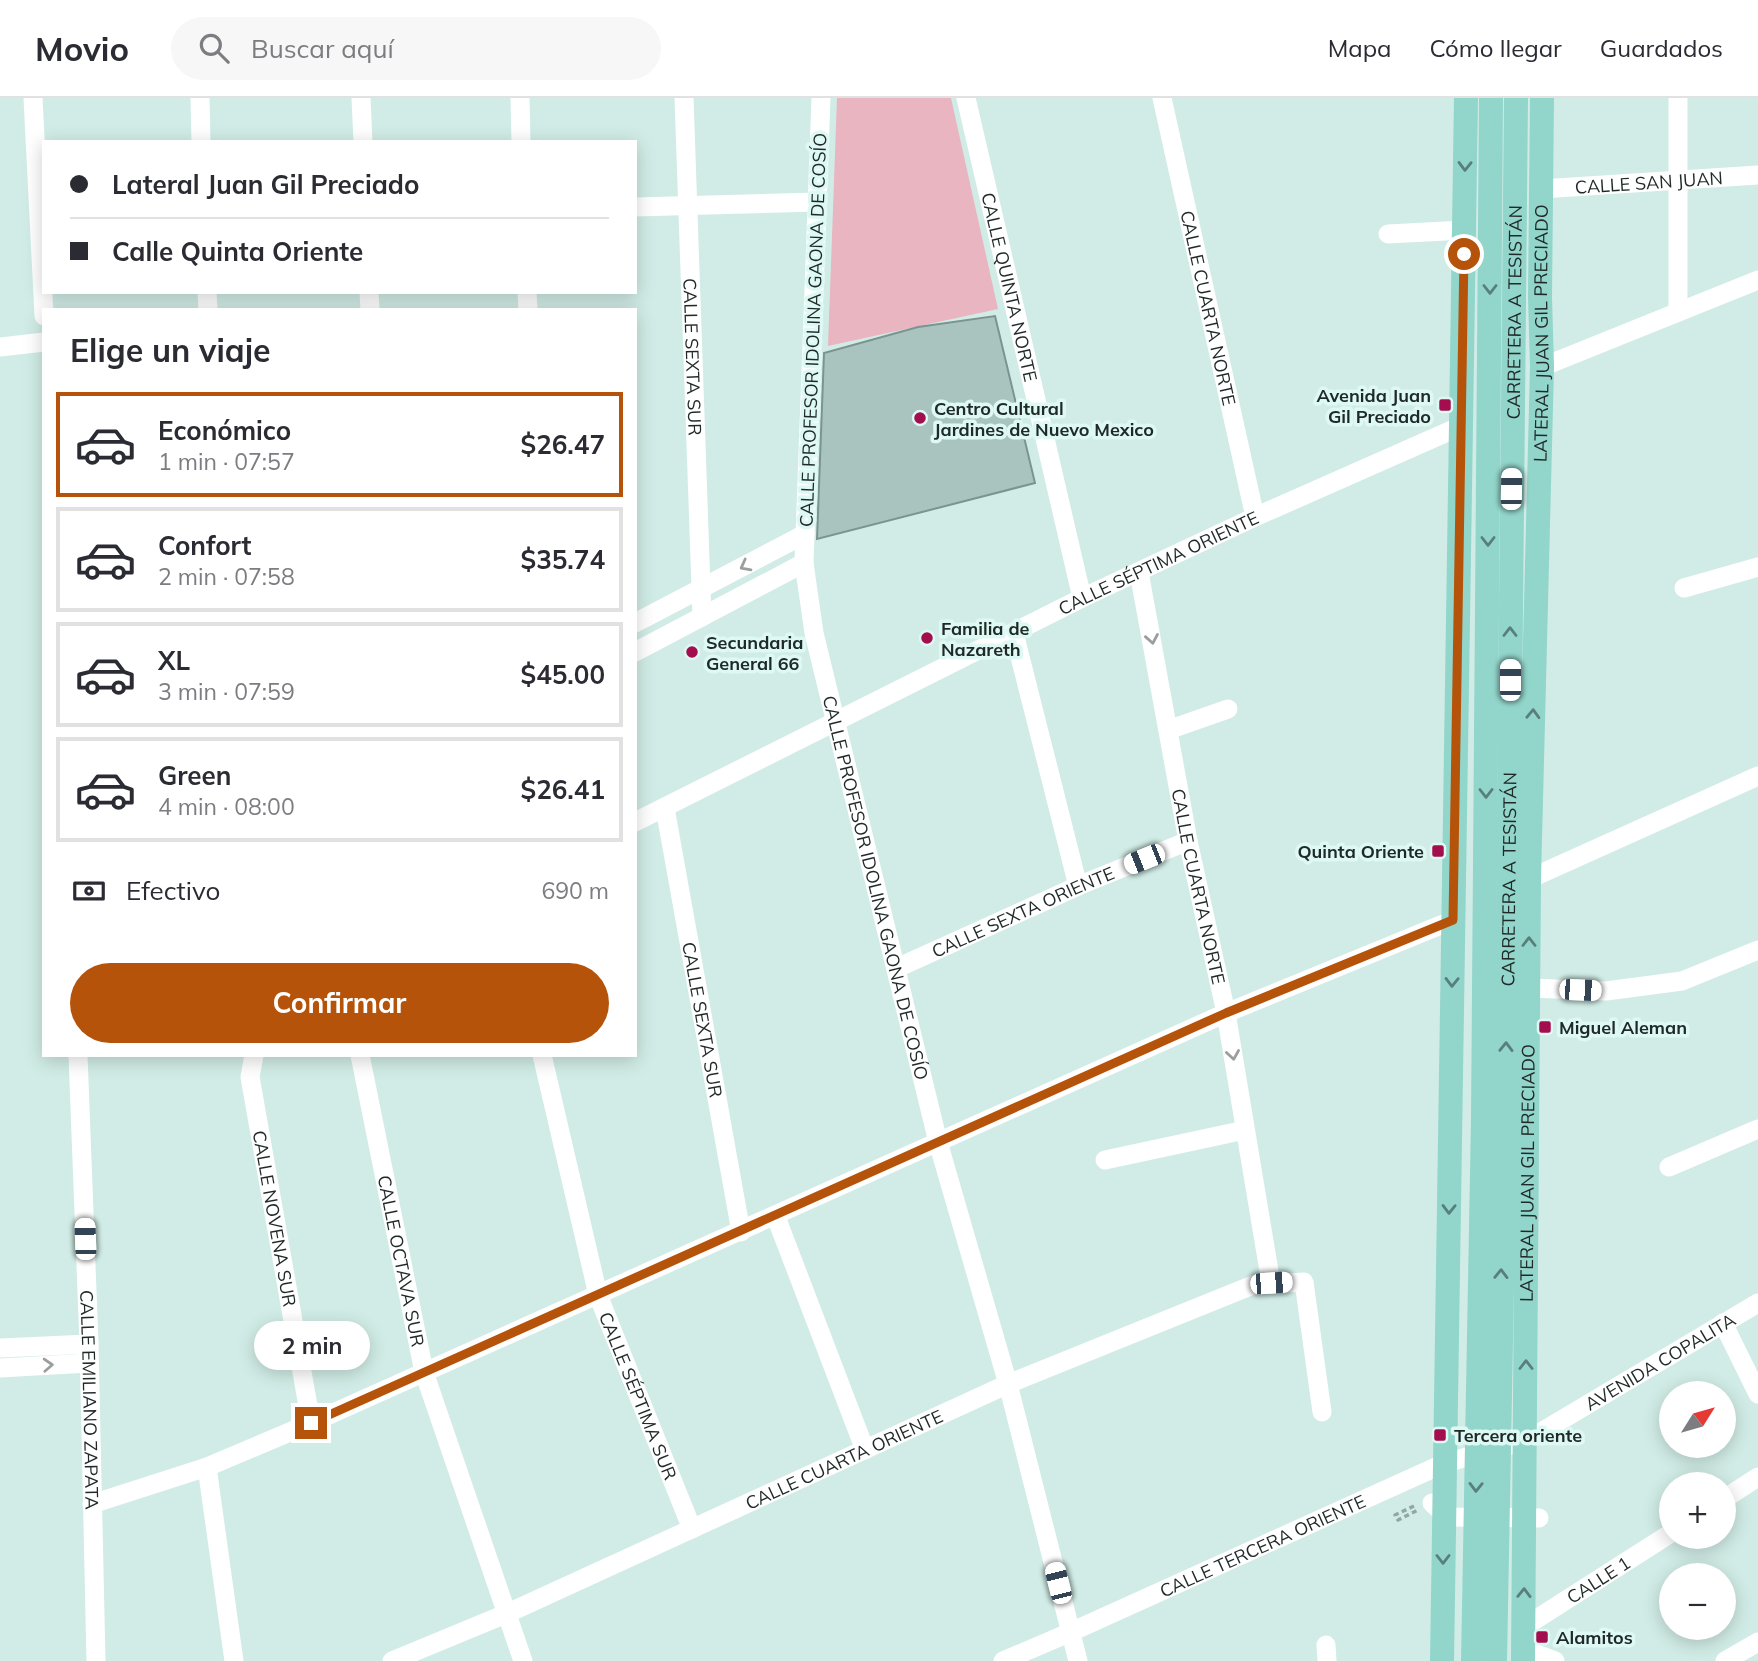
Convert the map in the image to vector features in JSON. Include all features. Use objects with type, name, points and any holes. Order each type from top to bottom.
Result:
[{"type":"main road","points":[[1442,1661],[1466,98]]},
{"type":"main road","name":"CARRETERA A TESISTÁN","points":[[1491,98],[1483,1120],[1487,1452],[1495,1661]]},
{"type":"main road","name":"CARRETERA A TESISTÁN","points":[[1473,1661],[1487,1452],[1507,1033],[1516,98]]},
{"type":"main road","name":"LATERAL JUAN GIL PRECIADO","points":[[1523,1646],[1529,879],[1542,367],[1542,98]]},
{"type":"street","points":[[33,98],[42,276]]},
{"type":"street","points":[[200,98],[201,140]]},
{"type":"street","points":[[361,98],[363,140]]},
{"type":"street","points":[[520,98],[521,140]]},
{"type":"street","name":"CALLE SEXTA SUR","points":[[684,98],[702,617]]},
{"type":"street","name":"CALLE PROFESOR IDOLINA GAONA DE COSÍO","points":[[821,98],[804,563],[814,633],[938,1142],[1008,1384],[1078,1661]]},
{"type":"street","name":"CALLE QUINTA NORTE","points":[[966,98],[1082,598]]},
{"type":"street","name":"CALLE CUARTA NORTE","points":[[1162,98],[1255,517]]},
{"type":"street","points":[[1678,98],[1678,311]]},
{"type":"street","name":"CALLE SAN JUAN","points":[[1541,189],[1758,175]]},
{"type":"street","points":[[637,207],[817,202]]},
{"type":"street","points":[[1388,234],[1464,230]]},
{"type":"street","points":[[1542,367],[1758,279]]},
{"type":"street","points":[[0,348],[42,342]]},
{"type":"street","name":"CALLE SÉPTIMA ORIENTE","points":[[637,821],[1082,598],[1255,517],[1461,426]]},
{"type":"street","points":[[637,622],[805,534]]},
{"type":"street","points":[[637,651],[804,563]]},
{"type":"street","points":[[1684,588],[1758,566]]},
{"type":"street","name":"CALLE CUARTA NORTE","points":[[1139,572],[1188,841],[1226,1013],[1271,1283]]},
{"type":"street","points":[[1014,633],[1078,886]]},
{"type":"street","points":[[1168,730],[1228,709]]},
{"type":"street","points":[[1529,879],[1758,776]]},
{"type":"street","name":"CALLE SEXTA SUR","points":[[664,808],[741,1232]]},
{"type":"street","name":"CALLE SEXTA ORIENTE","points":[[897,968],[1078,886],[1188,841]]},
{"type":"street","points":[[92,1504],[207,1467],[311,1423],[776,1217],[1226,1013],[1453,920]]},
{"type":"street","points":[[1530,988],[1606,991],[1682,981],[1758,950]]},
{"type":"street","name":"CALLE EMILIANO ZAPATA","points":[[78,1057],[89,1353],[96,1661]]},
{"type":"street","name":"CALLE NOVENA SUR","points":[[254,1057],[250,1077],[311,1423]]},
{"type":"street","name":"CALLE OCTAVA SUR","points":[[360,1057],[424,1372],[523,1661]]},
{"type":"street","name":"CALLE SÉPTIMA SUR","points":[[542,1057],[598,1295],[692,1529]]},
{"type":"street","points":[[1669,1167],[1758,1129]]},
{"type":"street","points":[[1105,1160],[1245,1130]]},
{"type":"street","points":[[776,1217],[865,1450]]},
{"type":"street","name":"CALLE CUARTA ORIENTE","points":[[392,1661],[508,1613],[1008,1384],[1253,1285],[1304,1282],[1322,1412]]},
{"type":"street","name":"AVENIDA COPALITA","points":[[1525,1441],[1758,1303]]},
{"type":"street","points":[[1723,1323],[1758,1394]]},
{"type":"street","points":[[0,1348],[89,1353]]},
{"type":"street","points":[[0,1368],[89,1353]]},
{"type":"street","name":"CALLE TERCERA ORIENTE","points":[[1003,1661],[1445,1463],[1525,1441]]},
{"type":"street","points":[[207,1467],[234,1661]]},
{"type":"street","points":[[1736,1492],[1758,1478]]},
{"type":"street","points":[[1425,1504],[1448,1517],[1539,1518]]},
{"type":"street","name":"CALLE 1","points":[[1523,1646],[1659,1542]]},
{"type":"street","points":[[1725,1661],[1758,1642]]},
{"type":"street","points":[[1523,1646],[1555,1661]]},
{"type":"path","points":[[1425,1504],[1398,1520],[1395,1515],[1425,1504]]},
{"type":"shaded area","points":[[837,98],[951,98],[998,309],[828,346]]},
{"type":"building","name":"Centro Cultural Jardines de Nuevo Mexico","points":[[995,316],[1035,483],[817,539],[824,353],[918,327]]},
{"type":"place","name":"Avenida Juan Gil Preciado","points":[[1445,405]]},
{"type":"place","name":"Centro Cultural Jardines de Nuevo Mexico","points":[[920,418]]},
{"type":"place","name":"Familia de Nazareth","points":[[927,638]]},
{"type":"place","name":"Secundaria General 66","points":[[692,652]]},
{"type":"place","name":"Quinta Oriente","points":[[1438,851]]},
{"type":"place","name":"Miguel Aleman","points":[[1545,1027]]},
{"type":"place","name":"Tercera oriente","points":[[1440,1435]]},
{"type":"place","name":"Alamitos","points":[[1542,1637]]},
{"type":"route","points":[[311,1423],[776,1217],[1226,1013],[1453,920],[1464,254]]}]
